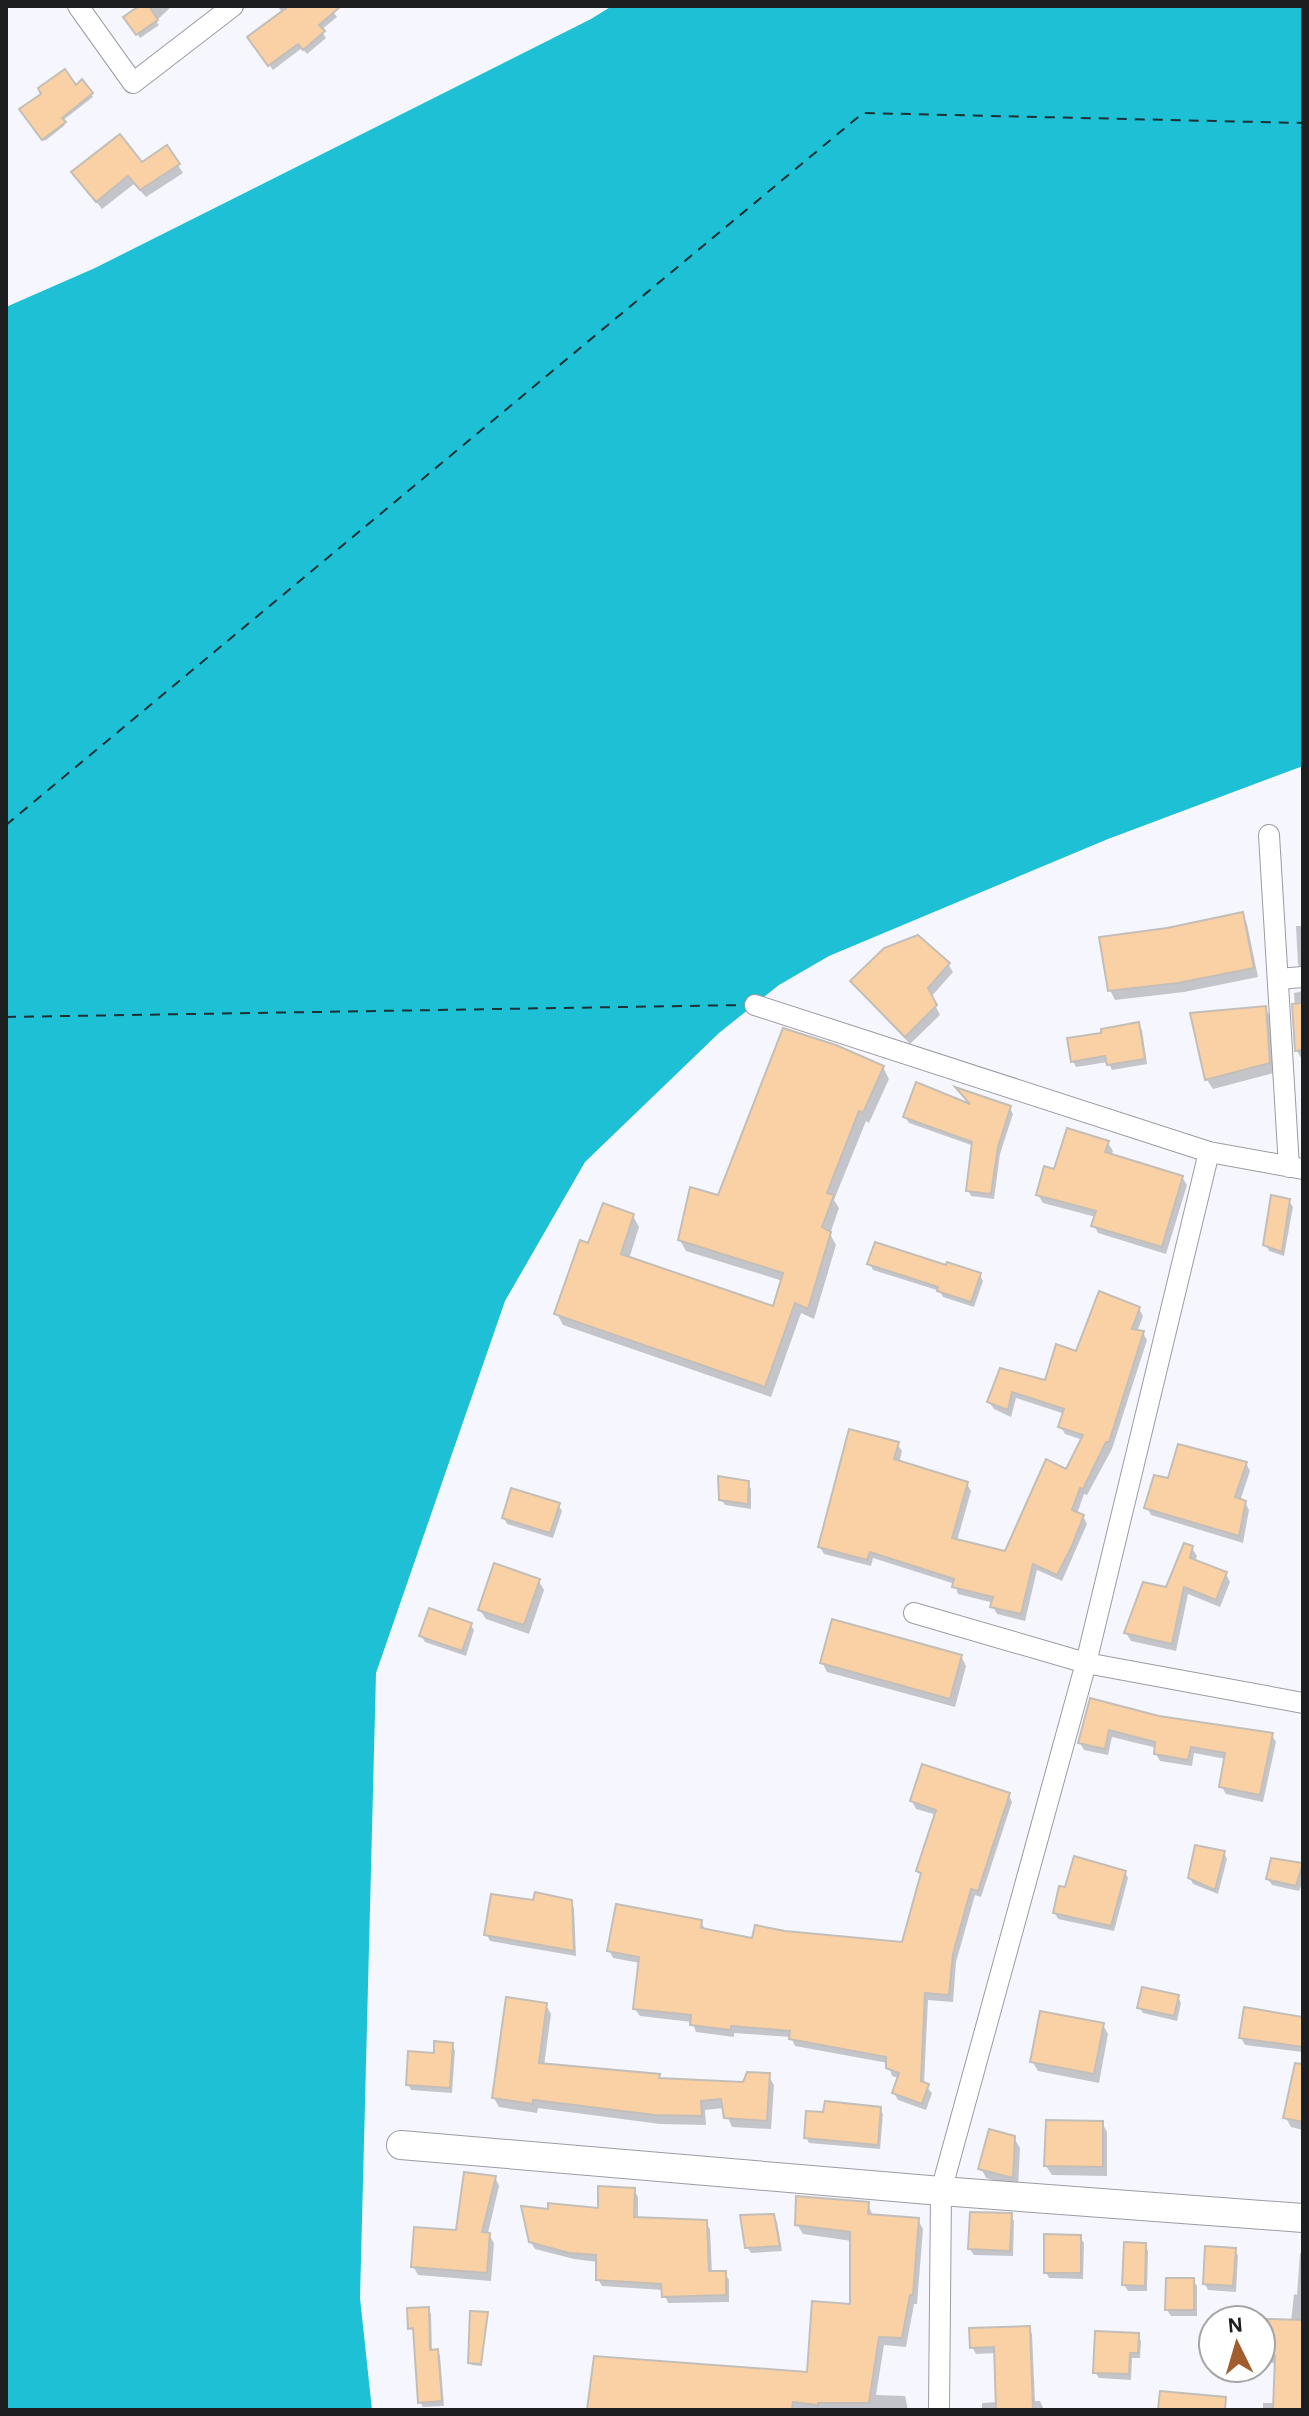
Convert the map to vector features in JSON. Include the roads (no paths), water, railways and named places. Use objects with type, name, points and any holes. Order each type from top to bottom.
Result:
[{"type":"street","points":[[78,6],[133,83],[233,6]]},
{"type":"street","points":[[755,1005],[1209,1152],[1296,1168],[1278,979],[1269,835]]},
{"type":"street","points":[[1278,979],[1303,977]]},
{"type":"street","points":[[939,2410],[941,2191],[1086,1663],[1209,1152]]},
{"type":"street","points":[[914,1613],[1086,1663],[1303,1703]]},
{"type":"street","points":[[401,2145],[1303,2218]]},
{"type":"water","points":[[612,6],[1303,6],[1303,766],[1108,839],[829,956],[779,985],[719,1033],[585,1162],[505,1301],[376,1673],[360,2298],[372,2410],[6,2410],[6,307],[95,268]]}]
